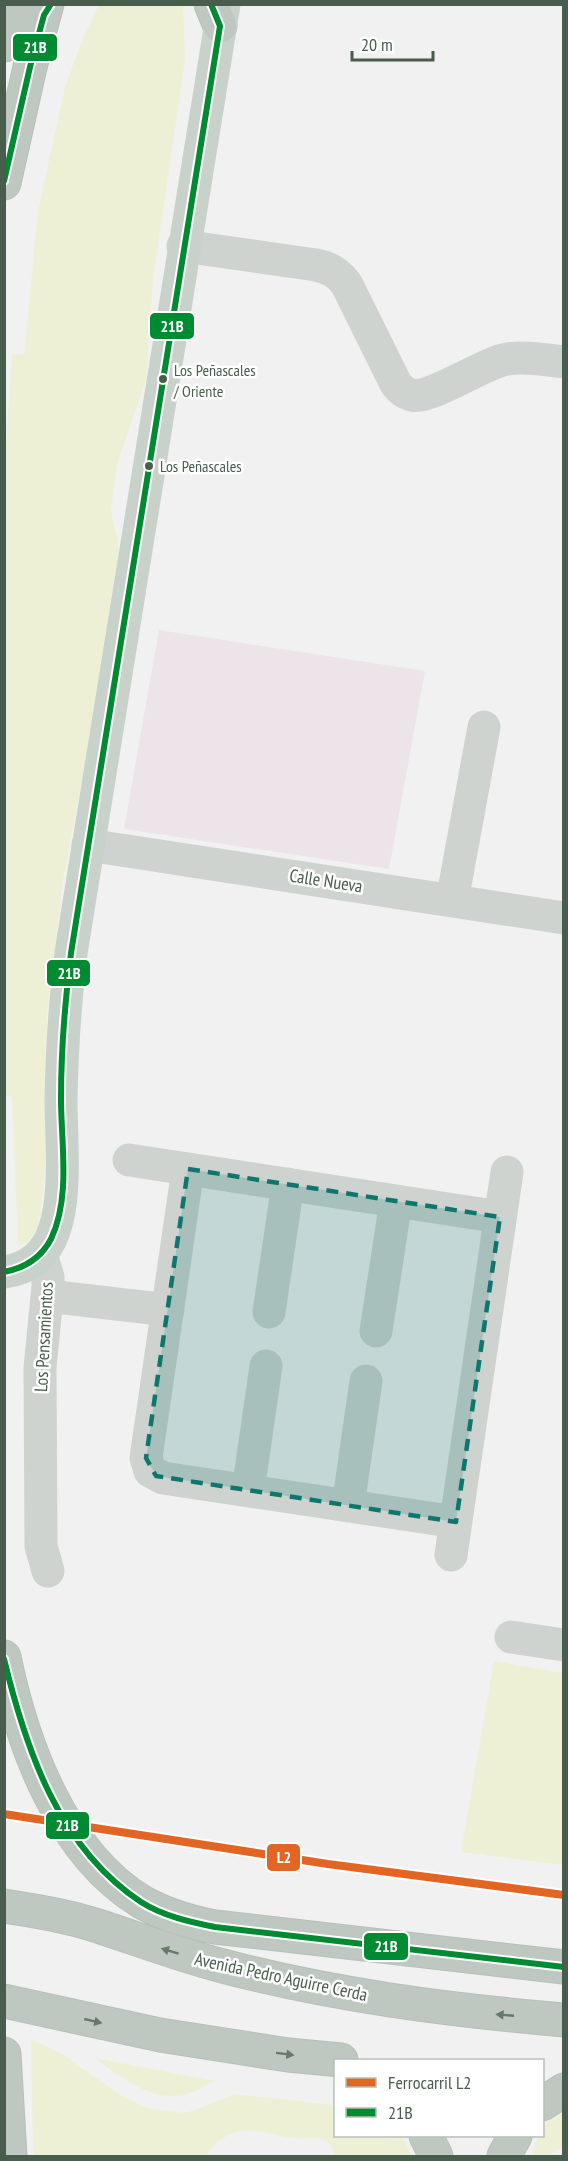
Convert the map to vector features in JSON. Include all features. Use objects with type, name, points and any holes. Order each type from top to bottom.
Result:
[{"type":"highway","points":[[4,45],[39,7]]},
{"type":"highway","points":[[4,183],[39,7]]},
{"type":"highway","points":[[7,1671],[34,1761],[66,1822],[99,1866],[127,1892],[143,1902],[166,1914],[215,1927],[564,1967]]},
{"type":"highway","name":"Avenida Pedro Aguirre Cerda","points":[[4,1906],[57,1915],[163,1949],[281,1980],[477,2013],[564,2020]]},
{"type":"highway","points":[[4,2001],[160,2035],[334,2060]]},
{"type":"highway","points":[[4,2054],[10,2157]]},
{"type":"highway","points":[[544,2081],[564,2084]]},
{"type":"highway","points":[[544,2103],[564,2090]]},
{"type":"highway","points":[[426,2137],[436,2157]]},
{"type":"highway","points":[[504,2157],[514,2137]]},
{"type":"main road","points":[[4,1272],[19,1269],[31,1263],[41,1254],[54,1232],[60,1207],[62,1056],[70,953],[218,12]]},
{"type":"street","points":[[183,246],[316,265],[326,267],[336,273],[347,285],[396,384],[410,395],[426,394],[507,359],[531,358],[564,362]]},
{"type":"street","points":[[452,901],[484,728]]},
{"type":"street","name":"Calle Nueva","points":[[88,845],[564,918]]},
{"type":"street","points":[[129,1160],[500,1217]]},
{"type":"street","points":[[188,1169],[148,1447],[147,1465],[150,1471],[163,1478],[456,1522]]},
{"type":"street","points":[[450,1555],[507,1172]]},
{"type":"street","points":[[269,1312],[288,1184]]},
{"type":"street","points":[[376,1331],[396,1201]]},
{"type":"street","name":"Los Pensamientos","points":[[41,1254],[48,1277],[40,1368],[41,1546],[48,1571]]},
{"type":"street","points":[[48,1296],[168,1310]]},
{"type":"street","points":[[248,1491],[266,1366]]},
{"type":"street","points":[[348,1506],[366,1381]]},
{"type":"street","points":[[512,1637],[564,1645]]},
{"type":"highlighted area","points":[[188,1169],[500,1217],[456,1522],[156,1476],[146,1458]]},
{"type":"shaded area","points":[[159,630],[425,671],[389,869],[124,829]]},
{"type":"green space","points":[[99,5],[183,5],[185,59],[153,279],[146,380],[117,464],[111,511],[120,553],[92,727],[63,880],[47,1016],[45,1170],[42,1201],[34,1234],[27,1243],[18,1245],[12,1097],[6,1096],[5,459],[12,354],[24,355],[38,211],[65,87],[82,40]]},
{"type":"green space","points":[[494,1661],[563,1673],[563,1865],[461,1852]]},
{"type":"green space","points":[[31,2039],[62,2054],[121,2095],[147,2108],[183,2113],[234,2094],[334,2105],[334,2137],[385,2137],[388,2139],[402,2137],[412,2156],[335,2156],[328,2142],[322,2139],[294,2138],[249,2130],[231,2134],[217,2142],[207,2156],[33,2156]]},
{"type":"green space","points":[[94,2058],[215,2081],[184,2095],[159,2095],[136,2086]]},
{"type":"green space","points":[[563,2109],[563,2147],[548,2156],[532,2156],[538,2137],[544,2137],[546,2123]]},
{"type":"rail line","name":"L2","points":[[4,1814],[328,1864],[564,1895]]},
{"type":"transit line","name":"21B","points":[[4,181],[30,67],[44,15],[51,4]]},
{"type":"transit line","name":"21B","points":[[4,1272],[25,1265],[42,1252],[51,1239],[61,1206],[64,1170],[62,1062],[71,953],[220,26],[211,4]]},
{"type":"transit line","name":"21B","points":[[4,1659],[35,1762],[67,1825],[88,1854],[112,1880],[149,1907],[177,1918],[215,1927],[564,1967]]},
{"type":"place","name":"Los Peñascales / Oriente","points":[[163,379]]},
{"type":"place","name":"Los Peñascales","points":[[149,466]]}]
